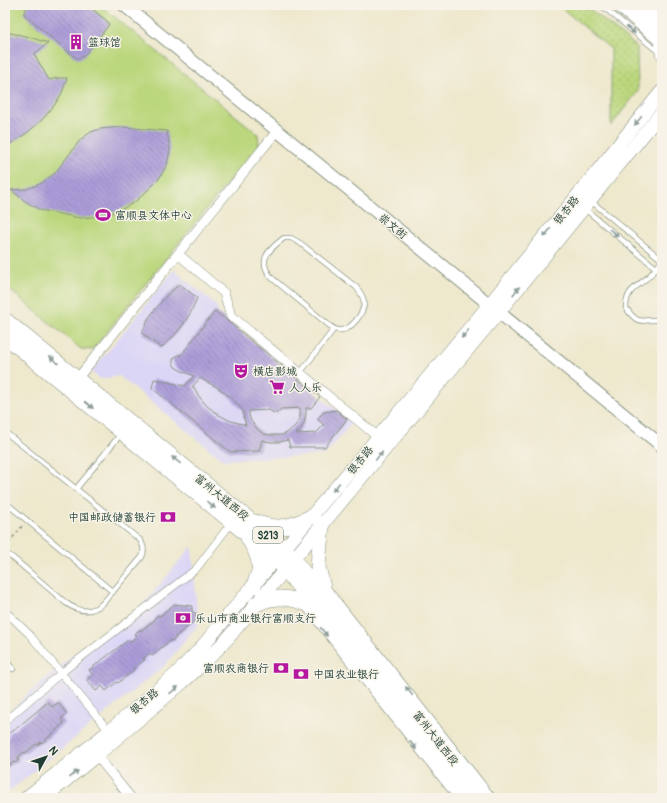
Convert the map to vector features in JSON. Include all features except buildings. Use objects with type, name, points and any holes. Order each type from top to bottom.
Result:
[{"type":"main road","points":[[620,5],[662,47]]},
{"type":"main road","points":[[643,5],[662,21]]},
{"type":"main road","name":"银杏路","points":[[26,798],[93,751],[183,682],[208,660],[228,638],[256,604],[285,559],[494,309],[662,91]]},
{"type":"main road","name":"银杏路","points":[[317,520],[378,437],[587,204],[662,112]]},
{"type":"main road","name":"富州大道西段","points":[[5,320],[77,379],[242,524]]},
{"type":"main road","name":"富州大道西段","points":[[5,336],[122,432],[285,559],[483,798]]},
{"type":"main road","points":[[242,524],[285,527],[317,520],[318,567],[321,579],[322,605],[282,598],[269,599],[256,604]]},
{"type":"main road","points":[[242,524],[253,545],[260,564],[254,586]]},
{"type":"main road","name":"银杏路","points":[[44,798],[93,751],[108,731],[176,674],[200,649],[254,586],[285,559]]},
{"type":"main road","name":"富州大道西段","points":[[322,605],[467,798]]},
{"type":"street","name":"崇文街","points":[[124,5],[662,446]]},
{"type":"street","points":[[77,379],[277,131]]},
{"type":"street","points":[[178,254],[224,294],[231,316],[378,437]]},
{"type":"street","points":[[5,721],[61,673],[196,569],[242,524]]},
{"type":"street","points":[[5,611],[29,634],[108,731]]},
{"type":"street","points":[[93,751],[130,798]]},
{"type":"lane","points":[[601,5],[662,47]]},
{"type":"lane","points":[[587,204],[662,260],[656,268],[631,291],[626,299],[626,308],[635,319],[642,321],[656,319],[662,320]]},
{"type":"lane","points":[[587,204],[656,268]]},
{"type":"lane","points":[[284,238],[291,238],[300,242],[356,287],[363,298],[363,310],[353,324],[343,331],[334,329],[278,284],[267,273],[264,267],[264,260],[267,254],[284,238]]},
{"type":"lane","points":[[300,373],[334,329]]},
{"type":"lane","points":[[5,432],[134,536],[143,544],[144,554],[104,603],[98,608],[90,610],[74,609],[5,553]]},
{"type":"lane","points":[[76,489],[122,432]]},
{"type":"lane","points":[[5,502],[113,592]]},
{"type":"lane","points":[[321,579],[494,798]]},
{"type":"lane","points":[[300,601],[456,798]]},
{"type":"lane","points":[[5,660],[13,669]]},
{"type":"path","points":[[5,547],[27,520]]},
{"type":"shaded area","points":[[174,270],[216,305],[218,313],[352,423],[325,455],[223,460],[119,376],[100,379],[91,372]]},
{"type":"shaded area","points":[[192,546],[198,625],[164,666],[5,795],[5,716],[34,688],[80,649],[140,608]]},
{"type":"green space","name":"富顺县文体中心","points":[[5,5],[100,5],[258,134],[259,144],[92,350],[81,349],[5,286]]},
{"type":"green space","points":[[558,5],[585,5],[637,47],[638,91],[611,126],[611,49]]},
{"type":"place","name":"篮球馆","points":[[76,42]]},
{"type":"place","name":"富顺县文体中心","points":[[103,215]]},
{"type":"place","name":"横店影城","points":[[241,371]]},
{"type":"place","name":"人人乐","points":[[277,387]]},
{"type":"place","name":"中国邮政储蓄银行","points":[[168,517]]},
{"type":"place","name":"乐山市商业银行富顺支行","points":[[183,618]]},
{"type":"place","name":"富顺农商银行","points":[[281,668]]},
{"type":"place","name":"中国农业银行","points":[[301,674]]}]
